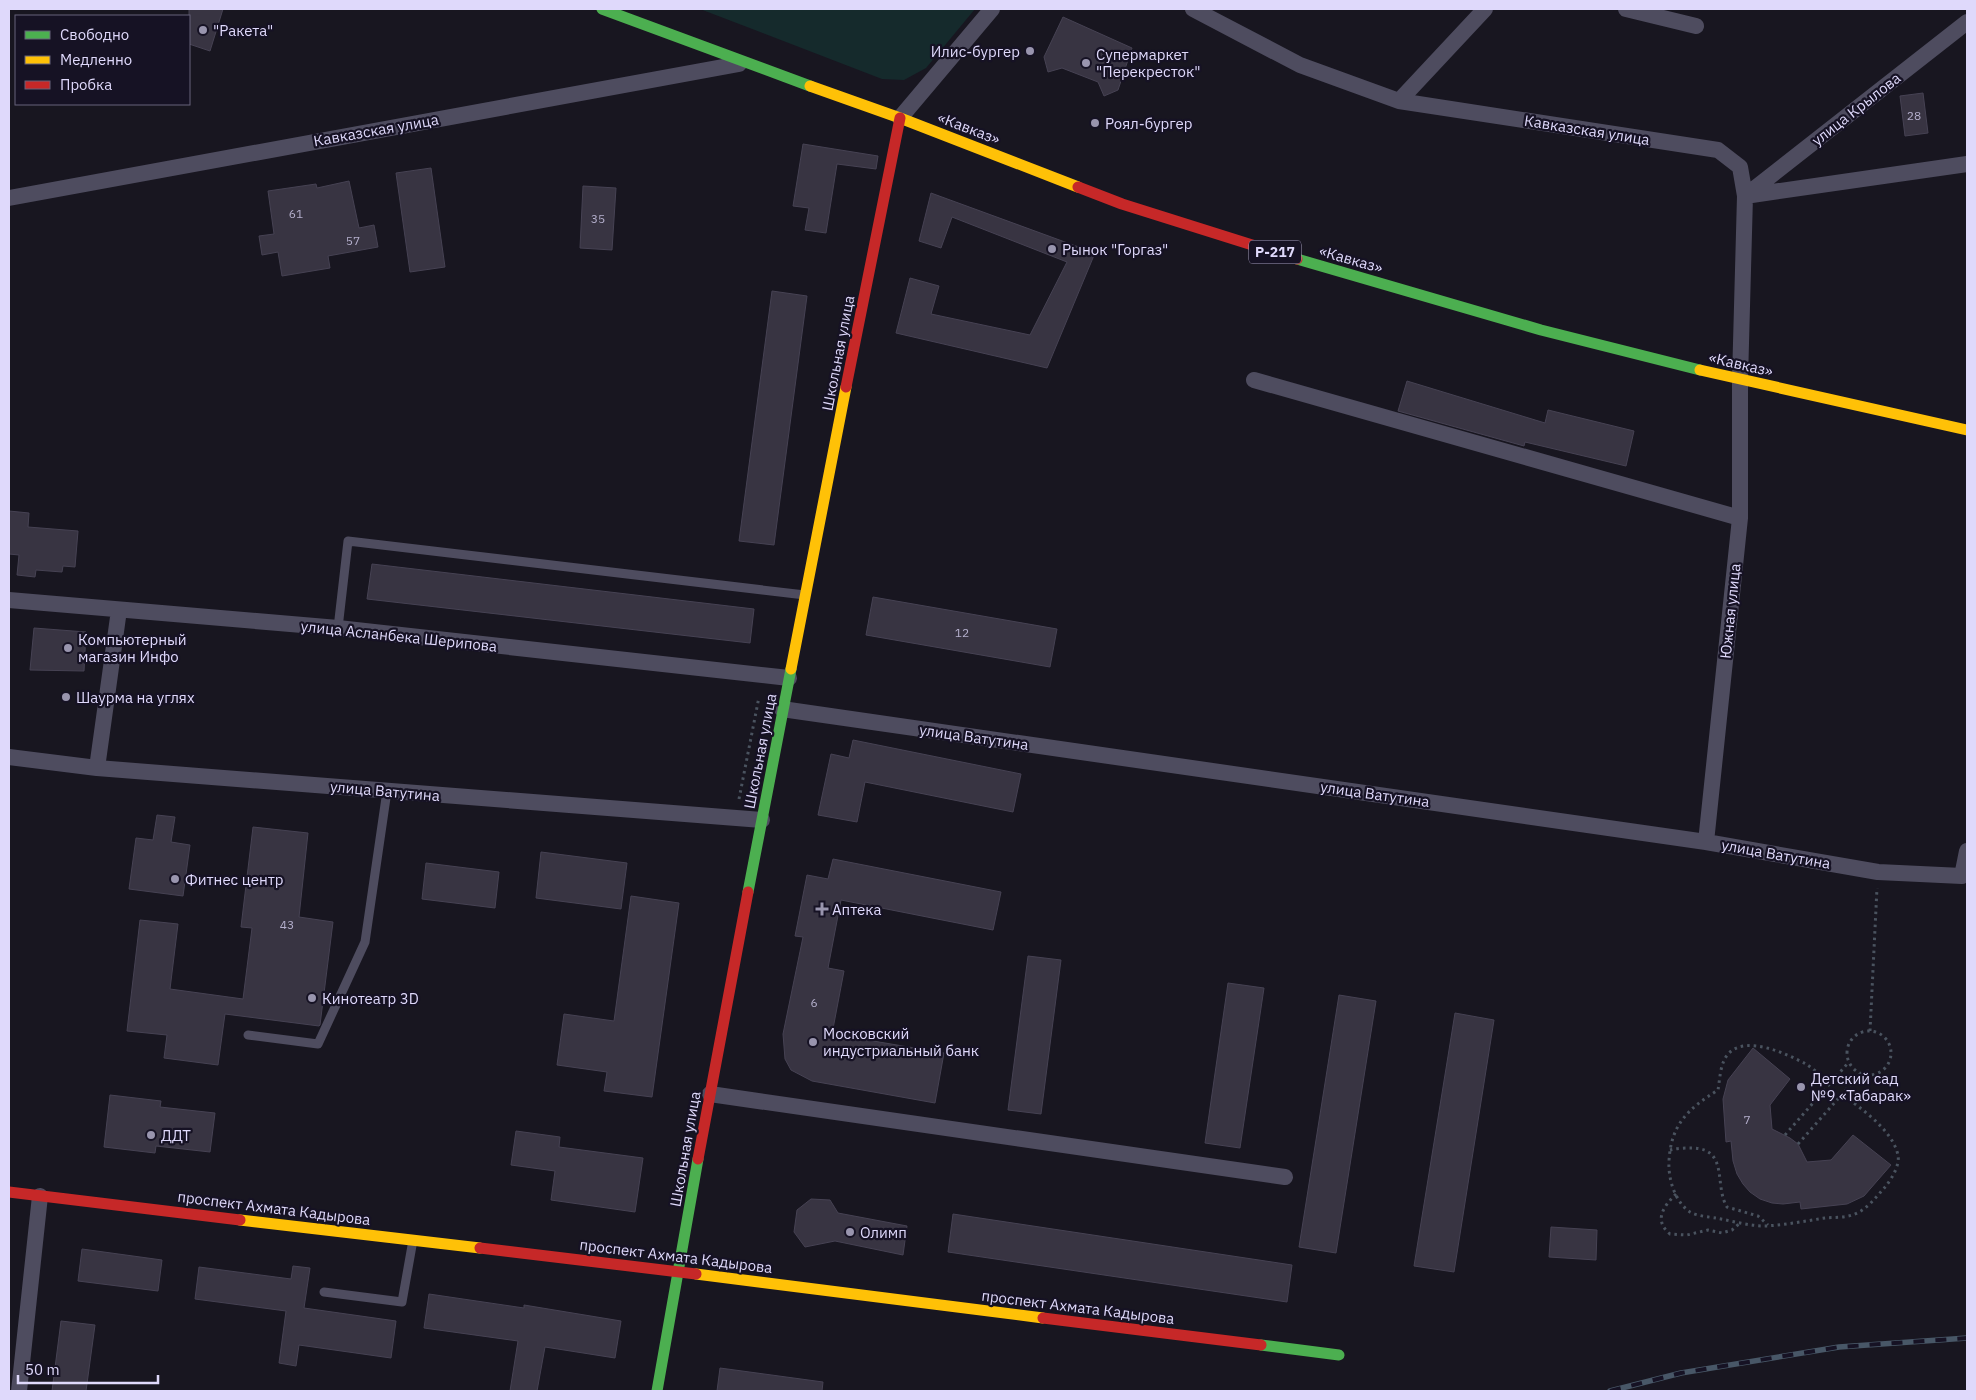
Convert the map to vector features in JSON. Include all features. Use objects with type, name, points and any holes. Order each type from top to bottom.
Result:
[{"type":"street","name":"«Кавказ»","points":[[602,9],[744,63],[900,118],[1122,204],[1327,268],[1541,330],[1740,380],[1967,430]]},
{"type":"street","points":[[900,118],[992,9]]},
{"type":"street","name":"Кавказская улица","points":[[1194,9],[1300,65],[1399,101],[1718,150],[1740,167],[1745,196],[1740,380]]},
{"type":"street","points":[[1399,101],[1485,9]]},
{"type":"street","points":[[1626,9],[1696,26]]},
{"type":"street","name":"улица Крылова","points":[[1745,196],[1967,22]]},
{"type":"street","name":"Кавказская улица","points":[[9,198],[744,63]]},
{"type":"street","name":"Школьная улица","points":[[657,1391],[782,709],[900,118]]},
{"type":"street","points":[[1745,196],[1967,164]]},
{"type":"street","points":[[1254,380],[1740,518]]},
{"type":"street","name":"Южная улица","points":[[1706,842],[1740,518],[1740,380]]},
{"type":"street","name":"улица Асланбека Шерипова","points":[[9,600],[338,628],[789,678]]},
{"type":"street","points":[[96,768],[119,610]]},
{"type":"street","name":"улица Ватутина","points":[[782,709],[1706,842],[1878,872],[1964,874]]},
{"type":"street","name":"улица Ватутина","points":[[9,757],[96,768],[762,820]]},
{"type":"street","points":[[1964,874],[1967,851]]},
{"type":"street","points":[[710,1094],[1285,1177]]},
{"type":"street","name":"проспект Ахмата Кадырова","points":[[9,1192],[680,1272],[1339,1355]]},
{"type":"street","points":[[19,1391],[40,1196]]},
{"type":"lane","points":[[338,628],[348,541],[806,596]]},
{"type":"lane","points":[[248,1035],[318,1044],[365,942],[387,791]]},
{"type":"lane","points":[[324,1292],[402,1302],[413,1240]]},
{"type":"path","points":[[739,799],[759,697]]},
{"type":"path","points":[[1870,1030],[1878,872]]},
{"type":"path","points":[[1870,1030],[1885,1037],[1890,1044],[1891,1054],[1889,1062],[1884,1069],[1876,1074],[1860,1074],[1848,1063],[1847,1047],[1851,1039],[1858,1032],[1870,1030]]},
{"type":"path","points":[[1830,1084],[1807,1065],[1765,1047],[1741,1046],[1729,1053],[1722,1064],[1718,1090],[1684,1115],[1674,1132],[1669,1165],[1672,1184],[1679,1200],[1691,1212],[1740,1223],[1768,1225],[1852,1215],[1866,1207],[1890,1180],[1898,1164],[1898,1155],[1892,1142],[1882,1129],[1842,1094]]},
{"type":"path","points":[[1785,1135],[1848,1063]]},
{"type":"path","points":[[1798,1144],[1860,1074]]},
{"type":"path","points":[[1670,1150],[1704,1149],[1714,1156],[1719,1166],[1723,1199],[1727,1206],[1758,1216],[1768,1225]]},
{"type":"path","points":[[1676,1194],[1664,1207],[1661,1214],[1661,1223],[1670,1234],[1687,1235],[1708,1230],[1722,1233],[1732,1230],[1740,1223]]},
{"type":"green space","points":[[700,9],[975,9],[926,68],[904,80],[882,79]]},
{"type":"building","name":"\"Ракета\"","points":[[189,9],[223,9],[210,51],[190,44]]},
{"type":"building","name":"Супермаркет \"Перекресток\"","points":[[1063,17],[1132,48],[1118,90],[1104,96],[1098,82],[1062,68],[1048,72],[1044,57]]},
{"type":"building","points":[[1923,93],[1928,133],[1905,136],[1900,96]]},
{"type":"building","points":[[803,144],[878,156],[876,169],[837,164],[826,233],[805,230],[809,208],[793,206]]},
{"type":"building","points":[[431,168],[445,267],[410,272],[396,173]]},
{"type":"building","points":[[349,181],[359,228],[374,225],[378,247],[328,256],[330,268],[282,276],[278,252],[262,255],[259,236],[274,234],[268,191],[316,184],[317,188]]},
{"type":"building","points":[[583,186],[616,188],[612,250],[580,248]]},
{"type":"building","points":[[931,193],[1095,253],[1047,368],[896,333],[910,278],[939,286],[931,314],[1030,335],[1067,262],[952,217],[941,248],[919,241]]},
{"type":"building","points":[[772,291],[807,296],[774,545],[739,541]]},
{"type":"building","points":[[1407,381],[1545,423],[1548,410],[1634,431],[1626,466],[1525,442],[1524,446],[1398,411]]},
{"type":"building","points":[[9,511],[29,513],[28,527],[78,531],[75,567],[63,566],[62,572],[36,570],[35,577],[17,575],[19,555],[9,554]]},
{"type":"building","points":[[372,564],[754,609],[750,643],[367,599]]},
{"type":"building","points":[[873,597],[1057,629],[1050,667],[866,635]]},
{"type":"building","points":[[34,628],[86,632],[84,671],[30,670]]},
{"type":"building","points":[[853,740],[1021,774],[1013,812],[865,782],[857,822],[818,815],[831,754],[849,758]]},
{"type":"building","points":[[157,815],[175,817],[171,842],[190,845],[183,896],[129,889],[136,838],[153,840]]},
{"type":"building","points":[[253,827],[308,833],[299,917],[333,922],[320,1025],[225,1014],[218,1065],[164,1058],[167,1035],[127,1031],[140,920],[178,924],[170,989],[243,999],[252,928],[241,927]]},
{"type":"building","points":[[541,852],[627,863],[621,909],[536,898]]},
{"type":"building","points":[[833,859],[1001,892],[993,930],[841,900],[828,968],[844,971],[832,1034],[944,1053],[935,1103],[812,1081],[791,1070],[785,1059],[783,1034],[803,937],[795,936],[807,875],[828,879]]},
{"type":"building","points":[[426,863],[499,872],[495,908],[422,899]]},
{"type":"building","points":[[631,896],[679,903],[652,1097],[604,1091],[607,1072],[557,1065],[564,1014],[614,1021]]},
{"type":"building","points":[[1028,956],[1061,960],[1041,1114],[1008,1110]]},
{"type":"building","points":[[1228,983],[1264,988],[1240,1148],[1205,1143]]},
{"type":"building","points":[[1339,995],[1376,1001],[1336,1253],[1299,1247]]},
{"type":"building","points":[[1455,1013],[1494,1020],[1454,1272],[1414,1266]]},
{"type":"building","points":[[1753,1048],[1790,1079],[1770,1105],[1772,1129],[1798,1144],[1807,1162],[1831,1160],[1853,1135],[1891,1165],[1864,1196],[1847,1204],[1801,1209],[1800,1202],[1783,1204],[1760,1199],[1743,1184],[1737,1174],[1733,1161],[1731,1141],[1726,1142],[1723,1099],[1728,1080]]},
{"type":"building","points":[[110,1095],[161,1101],[160,1107],[215,1113],[210,1152],[156,1146],[155,1153],[104,1147]]},
{"type":"building","points":[[516,1131],[560,1137],[559,1147],[643,1158],[635,1212],[551,1200],[555,1171],[511,1165]]},
{"type":"building","points":[[811,1199],[830,1200],[838,1213],[907,1226],[903,1255],[835,1241],[805,1247],[794,1232],[797,1210]]},
{"type":"building","points":[[953,1214],[1292,1265],[1287,1302],[948,1252]]},
{"type":"building","points":[[1551,1227],[1597,1230],[1596,1260],[1549,1257]]},
{"type":"building","points":[[82,1249],[162,1260],[158,1291],[78,1281]]},
{"type":"building","points":[[293,1266],[310,1268],[304,1308],[396,1321],[391,1358],[299,1345],[296,1366],[279,1363],[286,1311],[195,1299],[199,1267],[291,1279]]},
{"type":"building","points":[[429,1294],[524,1308],[524,1305],[621,1321],[615,1358],[545,1347],[537,1391],[510,1391],[518,1341],[424,1328]]},
{"type":"building","points":[[61,1321],[95,1325],[86,1391],[52,1391]]},
{"type":"building","points":[[720,1368],[823,1382],[822,1391],[717,1391]]},
{"type":"railway","points":[[1610,1391],[1681,1373],[1839,1347],[1967,1338]]},
{"type":"traffic: fast","points":[[602,9],[810,86]]},
{"type":"traffic: fast","points":[[1297,259],[1541,330],[1700,370]]},
{"type":"traffic: fast","points":[[748,892],[791,669]]},
{"type":"traffic: fast","points":[[657,1391],[698,1159]]},
{"type":"traffic: fast","points":[[1261,1345],[1339,1355]]},
{"type":"traffic: slow","points":[[810,86],[900,118],[1078,187]]},
{"type":"traffic: slow","points":[[1700,370],[1967,430]]},
{"type":"traffic: slow","points":[[791,669],[846,387]]},
{"type":"traffic: slow","points":[[240,1220],[480,1248]]},
{"type":"traffic: slow","points":[[696,1274],[1043,1318]]},
{"type":"traffic: jam","points":[[846,387],[900,118]]},
{"type":"traffic: jam","points":[[1078,187],[1122,204],[1297,259]]},
{"type":"traffic: jam","points":[[698,1159],[748,892]]},
{"type":"traffic: jam","points":[[9,1192],[240,1220]]},
{"type":"traffic: jam","points":[[480,1248],[696,1274]]},
{"type":"traffic: jam","points":[[1043,1318],[1261,1345]]},
{"type":"place","name":"\"Ракета\"","points":[[203,30]]},
{"type":"place","name":"Илис-бургер","points":[[1030,51]]},
{"type":"place","name":"Супермаркет \"Перекресток\"","points":[[1086,63]]},
{"type":"place","name":"Роял-бургер","points":[[1095,123]]},
{"type":"place","name":"Рынок \"Горгаз\"","points":[[1052,249]]},
{"type":"place","name":"Компьютерный магазин Инфо","points":[[68,648]]},
{"type":"place","name":"Шаурма на углях","points":[[66,697]]},
{"type":"place","name":"Фитнес центр","points":[[175,879]]},
{"type":"place","name":"Аптека","points":[[822,909]]},
{"type":"place","name":"Кинотеатр 3D","points":[[312,998]]},
{"type":"place","name":"Московский индустриальный банк","points":[[813,1042]]},
{"type":"place","name":"Детский сад №9 «Табарак»","points":[[1801,1087]]},
{"type":"place","name":"ДДТ","points":[[151,1135]]},
{"type":"place","name":"Олимп","points":[[850,1232]]}]
